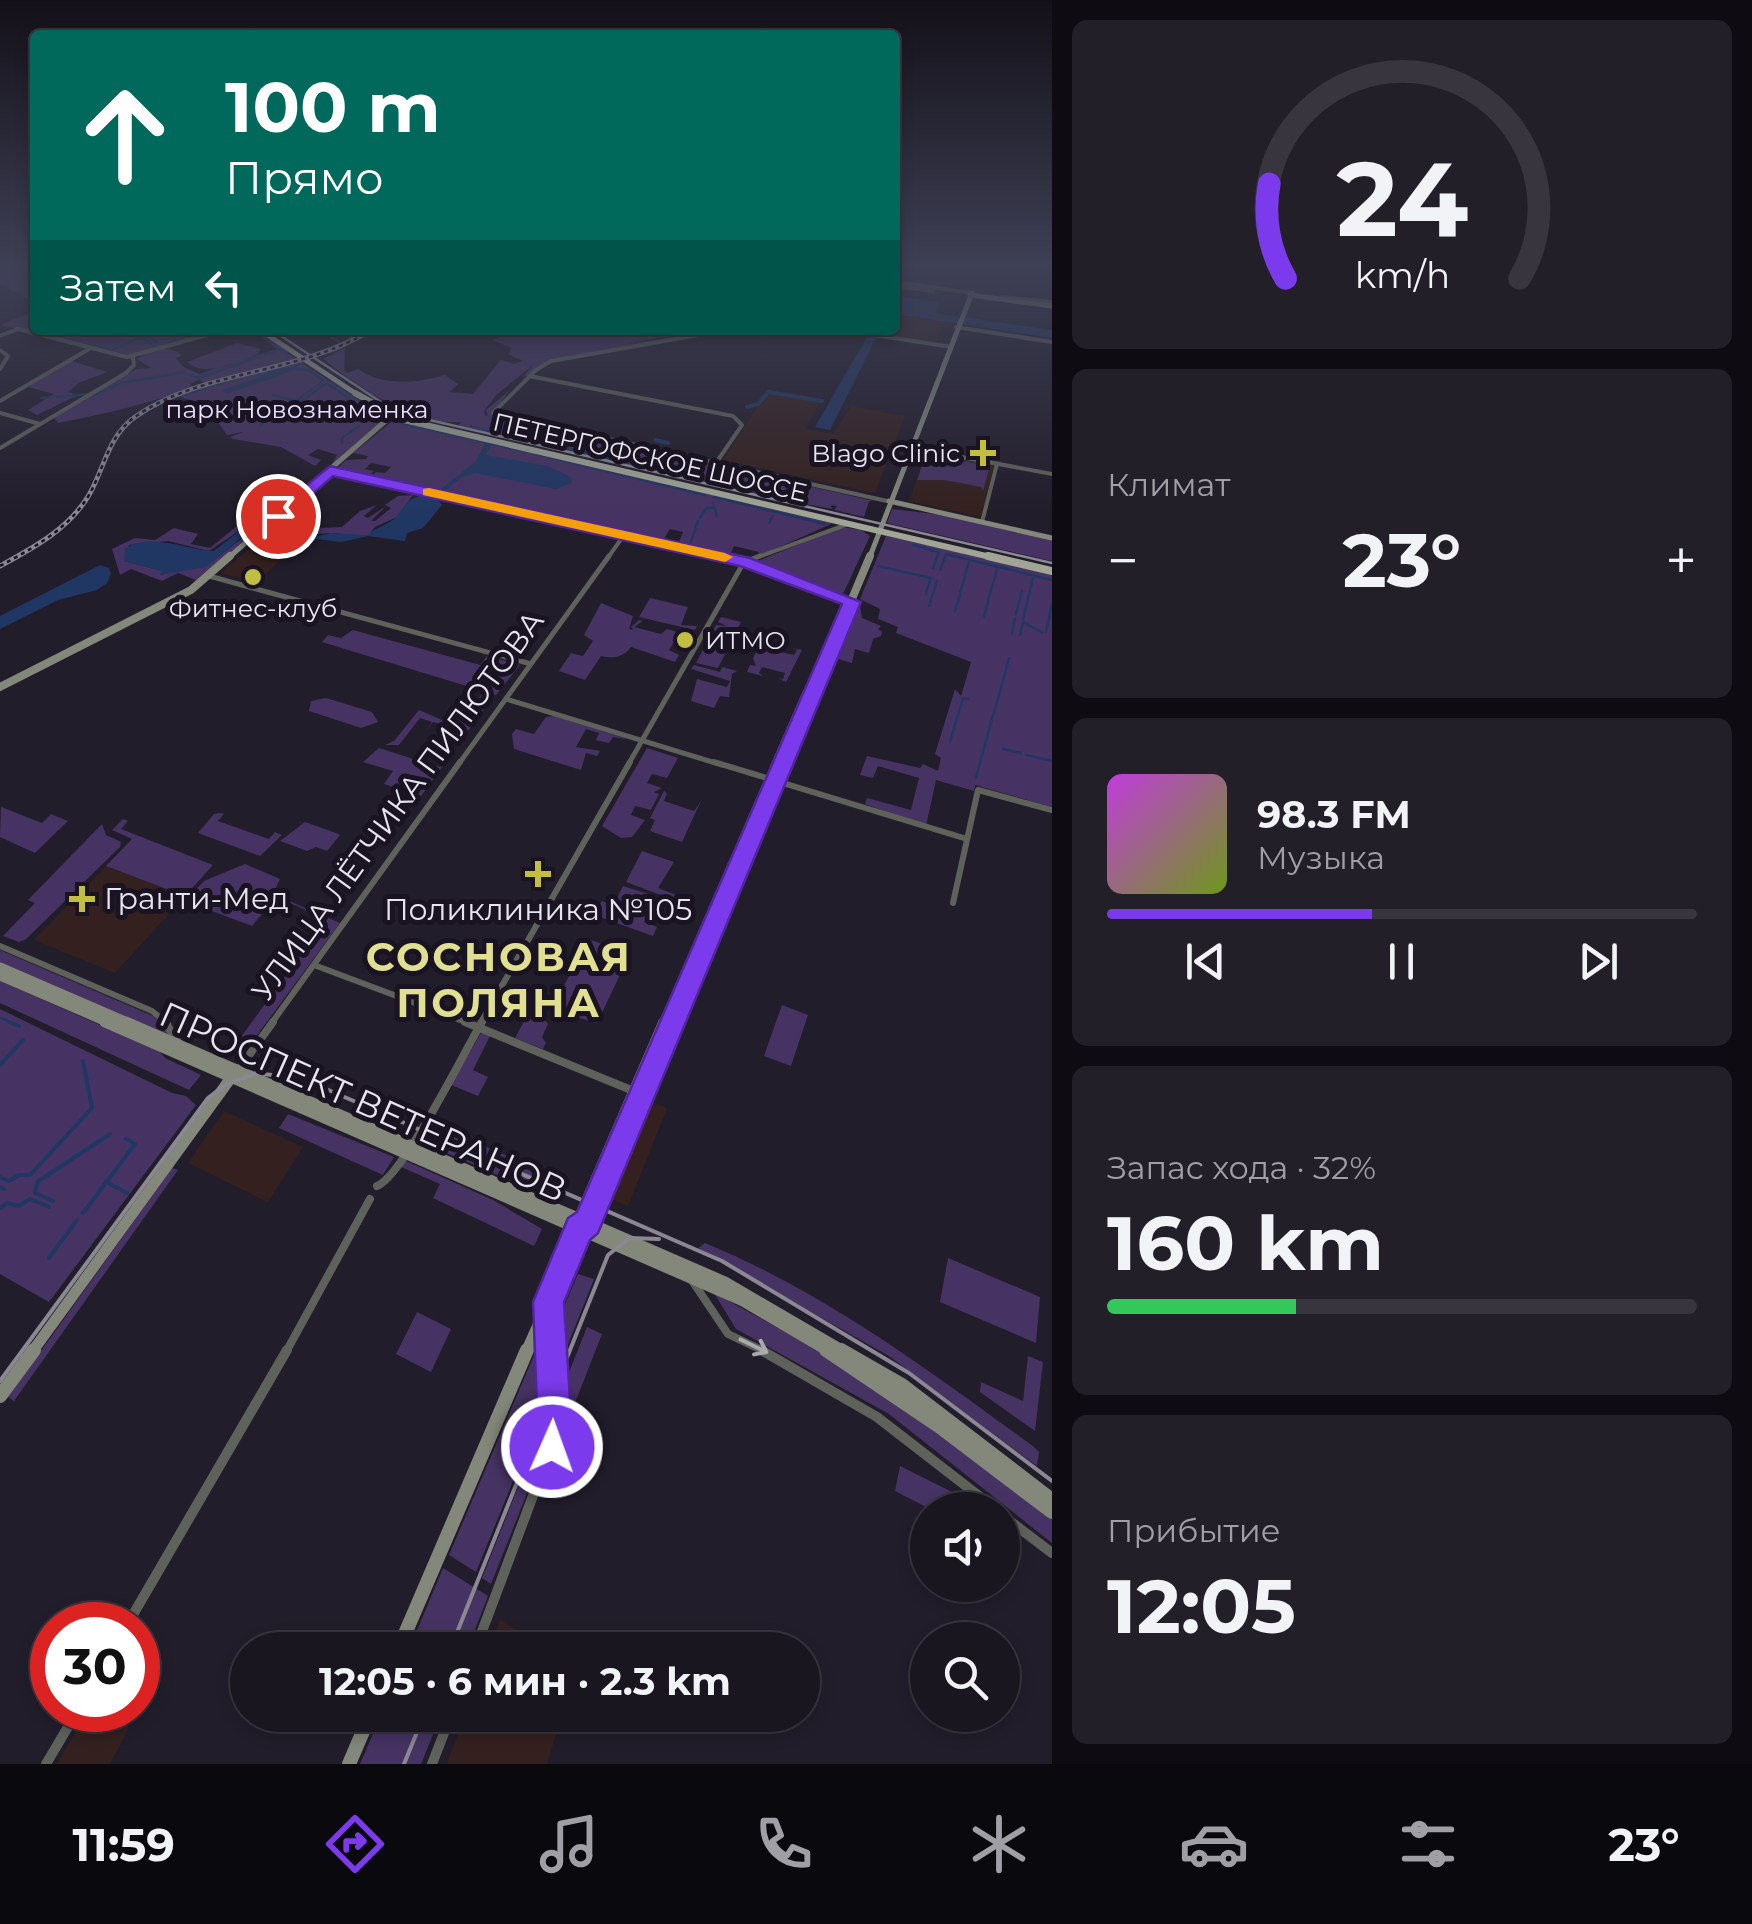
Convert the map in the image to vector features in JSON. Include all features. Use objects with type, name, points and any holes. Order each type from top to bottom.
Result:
[{"type":"main road","points":[[289,347],[390,416]]},
{"type":"main road","points":[[305,358],[390,416],[403,418]]},
{"type":"main road","name":"ПЕТЕРГОФСКОЕ ШОССЕ","points":[[403,418],[879,529]]},
{"type":"main road","name":"ПЕТЕРГОФСКОЕ ШОССЕ","points":[[403,418],[1052,570]]},
{"type":"main road","name":"ПЕТЕРГОФСКОЕ ШОССЕ","points":[[890,502],[982,522]]},
{"type":"main road","name":"ПРОСПЕКТ ВЕТЕРАНОВ","points":[[235,1074],[409,1150]]},
{"type":"main road","points":[[349,1764],[363,1732]]},
{"type":"street","points":[[0,401],[90,348],[132,357],[165,347]]},
{"type":"street","points":[[305,358],[335,347]]},
{"type":"street","points":[[531,377],[547,364],[569,356],[622,347]]},
{"type":"street","points":[[531,377],[550,364],[634,347]]},
{"type":"street","points":[[406,1632],[850,601],[950,347]]},
{"type":"street","points":[[0,350],[8,356],[0,369]]},
{"type":"street","points":[[0,448],[130,370],[132,357]]},
{"type":"street","points":[[531,377],[726,413],[742,425],[716,463]]},
{"type":"street","name":"ПЕТЕРГОФСКОЕ ШОССЕ","points":[[531,377],[497,410],[499,415],[890,502]]},
{"type":"street","points":[[0,413],[40,424]]},
{"type":"street","points":[[0,686],[176,600],[212,577],[390,416]]},
{"type":"street","points":[[911,448],[1052,474]]},
{"type":"street","points":[[982,522],[997,464]]},
{"type":"street","points":[[330,471],[744,562],[850,601]]},
{"type":"street","name":"ПЕТЕРГОФСКОЕ ШОССЕ","points":[[982,522],[1052,538]]},
{"type":"street","points":[[377,1186],[395,1172],[409,1150],[744,562],[849,524]]},
{"type":"street","name":"УЛИЦА ЛЁТЧИКА ПИЛЮТОВА","points":[[0,1396],[624,535]]},
{"type":"street","points":[[212,577],[531,664]]},
{"type":"street","points":[[506,699],[967,839]]},
{"type":"street","points":[[953,902],[980,789],[1052,810]]},
{"type":"street","points":[[0,946],[152,1012],[170,1025],[180,1045]]},
{"type":"street","points":[[314,966],[339,976],[359,978],[638,1093]]},
{"type":"street","name":"ПРОСПЕКТ ВЕТЕРАНОВ","points":[[0,967],[180,1045],[235,1074]]},
{"type":"street","name":"ПРОСПЕКТ ВЕТЕРАНОВ","points":[[0,976],[235,1074]]},
{"type":"street","name":"ПРОСПЕКТ ВЕТЕРАНОВ","points":[[409,1150],[725,1282],[838,1344],[945,1415],[1052,1500]]},
{"type":"street","points":[[140,1602],[342,1257],[350,1231],[370,1198]]},
{"type":"street","name":"ПРОСПЕКТ ВЕТЕРАНОВ","points":[[581,1223],[743,1301],[862,1370],[940,1422],[1052,1512]]},
{"type":"street","points":[[689,1277],[728,1334],[788,1363],[877,1418],[974,1492]]},
{"type":"street","points":[[482,1632],[554,1440],[548,1302]]},
{"type":"street","points":[[1020,1528],[1052,1553]]},
{"type":"street","points":[[46,1764],[65,1732]]},
{"type":"street","points":[[432,1764],[444,1732]]},
{"type":"shaded area","points":[[768,392],[820,402],[805,429],[833,434],[851,406],[905,416],[875,493],[722,460]]},
{"type":"shaded area","points":[[927,452],[995,465],[981,517],[909,501]]},
{"type":"shaded area","points":[[254,545],[288,553],[257,582],[221,573]]},
{"type":"shaded area","points":[[106,866],[185,896],[115,973],[34,940]]},
{"type":"shaded area","points":[[646,1100],[667,1108],[628,1206],[606,1197]]},
{"type":"shaded area","points":[[224,1111],[303,1147],[268,1202],[188,1163]]},
{"type":"shaded area","points":[[500,1620],[520,1632],[496,1632]]},
{"type":"shaded area","points":[[75,1732],[127,1732],[110,1764],[57,1764]]},
{"type":"shaded area","points":[[459,1732],[557,1732],[547,1764],[447,1764]]},
{"type":"green space","points":[[97,347],[157,347],[130,355]]},
{"type":"green space","points":[[226,347],[261,349],[258,354],[212,369],[187,362]]},
{"type":"green space","points":[[619,347],[562,357],[522,378],[533,365],[496,395],[485,415],[510,390],[492,414],[874,501],[869,501],[864,517],[834,510],[837,506],[831,505],[832,509],[800,503],[458,426],[461,422],[424,418],[369,392],[323,359],[345,348],[347,373],[358,369],[379,379],[401,382],[445,375],[458,384],[450,392],[473,394],[501,360],[514,364],[523,361],[508,354],[512,348]]},
{"type":"green space","name":"парк Новознаменка","points":[[277,349],[385,418],[331,466],[337,455],[318,449],[308,455],[321,460],[315,466],[281,447],[233,439],[230,437],[243,432],[227,435],[205,404],[180,397],[252,374],[205,385],[200,379],[190,384],[193,388],[127,408],[58,423],[54,418],[136,369],[151,368],[137,359],[153,351],[177,352],[182,355],[176,358],[182,366],[199,374]]},
{"type":"green space","points":[[72,361],[107,372],[79,383],[68,392],[78,395],[37,415],[28,410],[54,394],[28,387]]},
{"type":"green space","name":"парк Новознаменка","points":[[394,420],[831,524],[757,557],[759,552],[734,546],[729,557],[667,542],[679,542],[683,532],[670,529],[662,542],[370,478],[391,467],[371,463],[365,469],[374,471],[367,477],[340,471],[338,468],[346,460],[366,459],[368,456],[353,453]]},
{"type":"green space","points":[[926,454],[990,466],[983,491],[981,487],[944,480],[917,480]]},
{"type":"green space","points":[[413,495],[397,517],[375,527],[368,536],[331,533],[268,538],[279,530],[342,527],[360,511],[377,505],[364,516],[368,518],[386,506],[371,521],[375,521],[391,508],[385,505],[398,496]]},
{"type":"green space","points":[[892,509],[943,515],[1052,539],[1052,561],[887,523]]},
{"type":"green space","points":[[237,526],[251,526],[256,531],[261,528],[201,580],[223,558],[196,580],[178,573],[162,581],[131,569],[120,575],[112,549],[135,538],[155,540],[174,528],[198,534],[191,544],[210,548]],"holes":[[[243,528],[251,530],[246,534],[249,537],[245,536],[205,567],[161,575],[162,571],[124,561],[129,545],[168,541],[209,551]]]},
{"type":"green space","points":[[842,527],[870,536],[843,594],[755,562]]},
{"type":"green space","points":[[886,536],[1052,572],[1052,807],[975,785],[974,791],[936,780],[926,826],[865,804],[867,798],[911,810],[919,778],[878,766],[873,778],[860,775],[867,756],[920,768],[923,764],[938,771],[941,758],[935,754],[955,689],[961,696],[971,662],[896,633],[898,627],[878,619],[880,609],[860,599]]},
{"type":"green space","points":[[650,598],[688,607],[681,625],[697,626],[695,630],[639,617]]},
{"type":"green space","points":[[601,603],[633,616],[629,629],[634,630],[631,627],[639,620],[643,621],[634,627],[661,634],[667,629],[680,633],[669,650],[679,655],[675,662],[631,647],[618,656],[601,656],[585,680],[559,671],[571,653],[583,656],[593,641],[584,635]]},
{"type":"green space","points":[[860,606],[862,618],[881,626],[881,636],[873,639],[869,653],[855,649],[852,663],[835,658]]},
{"type":"green space","points":[[721,617],[741,622],[718,668],[696,663],[716,625],[727,626],[718,622]]},
{"type":"green space","points":[[353,630],[480,665],[487,656],[520,665],[496,695],[322,642],[328,635],[341,638]]},
{"type":"green space","points":[[762,640],[779,644],[774,644],[772,650],[794,655],[797,650],[792,648],[802,650],[786,682],[778,678],[783,679],[785,673],[762,667],[759,673],[763,676],[747,672],[750,665],[756,666],[753,658]]},
{"type":"green space","points":[[694,665],[720,672],[722,667],[737,671],[732,674],[729,697],[720,696],[714,708],[691,701],[697,679],[727,687],[730,681],[691,669]]},
{"type":"green space","points":[[481,695],[494,697],[467,732],[433,722],[426,731],[432,722],[420,718],[399,745],[385,745],[394,741],[419,710],[442,720],[446,715],[461,720]]},
{"type":"green space","points":[[326,698],[372,712],[378,722],[361,728],[309,711],[311,701]]},
{"type":"green space","points":[[554,716],[627,739],[613,737],[609,743],[596,740],[599,733],[586,729],[576,747],[600,751],[597,756],[586,753],[581,770],[514,749],[512,734],[516,729],[534,734],[546,717]]},
{"type":"green space","points":[[379,748],[442,767],[421,796],[412,794],[414,790],[406,787],[406,783],[393,787],[384,784],[393,771],[363,762]]},
{"type":"green space","points":[[647,748],[678,758],[667,778],[652,774],[647,783],[662,788],[654,792],[659,794],[651,810],[635,806],[631,815],[645,820],[632,837],[621,838],[602,826]]},
{"type":"green space","points":[[664,791],[664,801],[694,811],[701,801],[682,842],[650,831],[655,820],[650,818]]},
{"type":"green space","points":[[1,807],[42,823],[51,814],[68,821],[35,853],[0,837]]},
{"type":"green space","points":[[214,814],[224,814],[218,821],[269,839],[275,832],[282,835],[260,856],[198,833]]},
{"type":"green space","points":[[123,819],[128,821],[121,829],[213,865],[185,896],[106,866],[132,839],[112,830]]},
{"type":"green space","points":[[305,822],[340,835],[327,851],[316,847],[307,851],[280,841]]},
{"type":"green space","points":[[102,824],[106,835],[121,842],[120,847],[25,940],[19,942],[3,936],[35,903],[28,900]]},
{"type":"green space","points":[[642,851],[674,862],[658,888],[676,895],[674,900],[626,882]]},
{"type":"green space","points":[[245,864],[280,879],[273,894],[340,923],[252,1042],[241,1037],[327,919],[276,897],[252,926],[185,901],[204,881]]},
{"type":"green space","points":[[623,886],[674,902],[671,907],[653,902],[644,922],[657,927],[653,936],[586,912],[590,904],[598,907],[602,901],[614,905]]},
{"type":"green space","points":[[588,939],[630,954],[597,1023],[559,1012],[561,1008],[554,1005]]},
{"type":"green space","points":[[0,950],[153,1016],[166,1027],[169,1036],[0,963]]},
{"type":"green space","points":[[0,981],[159,1051],[165,1058],[201,1075],[189,1090],[0,1003]]},
{"type":"green space","points":[[530,1000],[546,1006],[541,1015],[548,1024],[542,1037],[546,1043],[543,1049],[515,1038],[529,1012],[520,1008],[517,1014],[511,1012],[514,1006],[526,1005]]},
{"type":"green space","points":[[782,1005],[808,1015],[791,1066],[764,1056]]},
{"type":"green space","points":[[0,1009],[172,1093],[186,1096],[196,1105],[49,1302],[0,1274]]},
{"type":"green space","points":[[481,1033],[490,1036],[473,1070],[488,1077],[478,1096],[451,1085]]},
{"type":"green space","points":[[288,1114],[394,1157],[383,1175],[279,1128]]},
{"type":"green space","points":[[432,1124],[536,1168],[528,1188],[430,1146],[425,1137]]},
{"type":"green space","points":[[404,1160],[493,1200],[542,1229],[534,1246],[433,1198],[440,1184],[401,1167]]},
{"type":"green space","points":[[172,1168],[178,1170],[14,1401],[8,1397]]},
{"type":"green space","points":[[705,1243],[793,1285],[915,1362],[1033,1446],[1039,1452],[1037,1466],[889,1356],[698,1248]]},
{"type":"green space","points":[[948,1258],[1040,1297],[1036,1343],[940,1302]]},
{"type":"green space","points":[[578,1274],[594,1279],[561,1362],[561,1314]]},
{"type":"green space","points":[[714,1293],[837,1360],[931,1422],[1018,1492],[988,1492],[889,1414],[736,1329]]},
{"type":"green space","points":[[417,1312],[451,1329],[431,1372],[396,1354]]},
{"type":"green space","points":[[587,1327],[602,1334],[566,1426],[564,1385]]},
{"type":"green space","points":[[541,1339],[545,1343],[548,1395],[476,1572],[449,1555]]},
{"type":"green space","points":[[1028,1356],[1043,1362],[1035,1431],[980,1392],[981,1382],[1023,1401]]},
{"type":"green space","points":[[548,1412],[548,1440],[491,1584],[482,1578]]},
{"type":"green space","points":[[900,1466],[952,1492],[910,1492],[910,1499],[895,1491]]},
{"type":"green space","points":[[1020,1493],[1052,1519],[1052,1543],[1020,1518]]},
{"type":"green space","points":[[443,1568],[488,1596],[474,1632],[416,1632]]},
{"type":"green space","points":[[374,1732],[434,1732],[421,1764],[360,1764]]},
{"type":"water","points":[[861,347],[871,347],[830,430],[815,427]]},
{"type":"water","points":[[486,442],[492,444],[486,455],[548,466],[571,477],[572,483],[556,489],[475,473],[462,477],[446,490],[441,489],[476,461]]},
{"type":"water","points":[[420,496],[438,500],[442,505],[423,528],[407,533],[405,541],[368,536],[341,542],[308,538],[331,533],[368,535]]},
{"type":"water","points":[[243,528],[251,530],[206,567],[160,575],[161,571],[124,561],[125,548],[136,543],[169,543],[214,551]]},
{"type":"water","points":[[100,565],[109,568],[111,574],[97,590],[58,600],[0,629],[0,616]]},
{"type":"waterway","points":[[99,347],[118,347]]},
{"type":"waterway","points":[[220,382],[288,364],[286,351],[280,347]]},
{"type":"waterway","points":[[184,373],[199,378],[281,349]]},
{"type":"waterway","points":[[270,375],[299,365]]},
{"type":"waterway","points":[[269,372],[287,368]]},
{"type":"waterway","points":[[274,376],[293,369]]},
{"type":"waterway","points":[[296,369],[309,370],[324,381]]},
{"type":"waterway","points":[[93,395],[121,383],[181,373]]},
{"type":"waterway","points":[[258,375],[270,375]]},
{"type":"waterway","points":[[224,391],[270,375]]},
{"type":"waterway","points":[[228,392],[272,377]]},
{"type":"waterway","points":[[332,381],[379,414]]},
{"type":"waterway","points":[[179,396],[221,383]]},
{"type":"waterway","points":[[296,401],[321,383]]},
{"type":"waterway","points":[[327,383],[374,416],[384,418]]},
{"type":"waterway","points":[[287,412],[325,384]]},
{"type":"waterway","points":[[747,407],[758,404],[768,392],[822,401]]},
{"type":"waterway","points":[[41,398],[88,394]]},
{"type":"waterway","points":[[273,395],[296,401]]},
{"type":"waterway","points":[[276,414],[296,401]]},
{"type":"waterway","points":[[265,407],[284,406]]},
{"type":"waterway","points":[[261,424],[274,415]]},
{"type":"waterway","points":[[400,423],[528,452]]},
{"type":"waterway","points":[[496,434],[505,425]]},
{"type":"waterway","points":[[342,443],[342,438],[359,426]]},
{"type":"waterway","points":[[471,427],[541,443]]},
{"type":"waterway","points":[[656,440],[668,443]]},
{"type":"waterway","points":[[545,444],[708,481]]},
{"type":"waterway","points":[[536,454],[705,495]]},
{"type":"waterway","points":[[714,497],[825,524]]},
{"type":"waterway","points":[[713,503],[717,516]]},
{"type":"waterway","points":[[700,518],[706,508],[714,508]]},
{"type":"waterway","points":[[769,523],[773,516]]},
{"type":"waterway","points":[[690,544],[698,521]]},
{"type":"waterway","points":[[913,545],[939,552],[933,568]]},
{"type":"waterway","points":[[940,570],[946,554],[1033,575]]},
{"type":"waterway","points":[[965,575],[969,562]]},
{"type":"waterway","points":[[878,566],[931,578],[929,584]]},
{"type":"waterway","points":[[994,581],[997,568]]},
{"type":"waterway","points":[[1031,587],[1033,575]]},
{"type":"waterway","points":[[1033,575],[1052,580]]},
{"type":"waterway","points":[[960,592],[965,577]]},
{"type":"waterway","points":[[933,594],[937,581]]},
{"type":"waterway","points":[[988,600],[993,583]]},
{"type":"waterway","points":[[926,594],[928,586]]},
{"type":"waterway","points":[[1023,619],[1030,590]]},
{"type":"waterway","points":[[1016,614],[1022,591]]},
{"type":"waterway","points":[[955,611],[960,595]]},
{"type":"waterway","points":[[929,606],[932,596]]},
{"type":"waterway","points":[[984,617],[988,602]]},
{"type":"waterway","points":[[1046,632],[1052,604]]},
{"type":"waterway","points":[[1012,633],[1015,618]]},
{"type":"waterway","points":[[1020,635],[1023,622],[1043,633]]},
{"type":"waterway","points":[[996,706],[1009,658]]},
{"type":"waterway","points":[[950,742],[963,698],[968,699]]},
{"type":"waterway","points":[[976,778],[995,708]]},
{"type":"waterway","points":[[1003,749],[1021,753]]},
{"type":"waterway","points":[[1026,755],[1052,761]]},
{"type":"waterway","points":[[0,1018],[15,1024]]},
{"type":"waterway","points":[[9,1022],[19,1026]]},
{"type":"waterway","points":[[0,1065],[23,1040]]},
{"type":"waterway","points":[[0,1177],[9,1181],[19,1175],[30,1175],[92,1108],[83,1061]]},
{"type":"waterway","points":[[53,1201],[35,1193],[37,1182],[110,1134]]},
{"type":"waterway","points":[[106,1182],[135,1144],[126,1139]]},
{"type":"waterway","points":[[83,1213],[106,1182]]},
{"type":"waterway","points":[[106,1182],[127,1193]]},
{"type":"waterway","points":[[0,1187],[4,1189]]},
{"type":"waterway","points":[[0,1208],[7,1203],[19,1206],[30,1199],[49,1207]]},
{"type":"waterway","points":[[49,1258],[77,1220]]},
{"type":"tram line","points":[[298,347],[381,402],[412,416],[1052,563]]},
{"type":"tram line","points":[[0,1381],[208,1098],[225,1085],[256,1073],[303,1079],[722,1261],[909,1373],[1052,1481]]},
{"type":"tram line","points":[[457,1632],[608,1255],[630,1238],[659,1239]]},
{"type":"tram line","points":[[404,1764],[417,1732]]},
{"type":"railway","points":[[0,566],[61,528],[81,507],[119,434],[135,417],[190,390],[336,347]]},
{"type":"slow traffic","points":[[429,492],[725,557]]},
{"type":"place","name":"Blago Clinic","points":[[983,453]]},
{"type":"place","name":"Фитнес-клуб","points":[[253,577]]},
{"type":"place","name":"ИТМО","points":[[685,640]]},
{"type":"place","name":"Поликлиника №105","points":[[538,874]]},
{"type":"place","name":"Гранти-Мед","points":[[82,899]]},
{"type":"district","name":"СОСНОВАЯ ПОЛЯНА","points":[[499,980]]},
{"type":"route","points":[[278,516],[330,471],[744,562],[852,602],[587,1222],[579,1229],[548,1302],[555,1432],[552,1447]]}]
